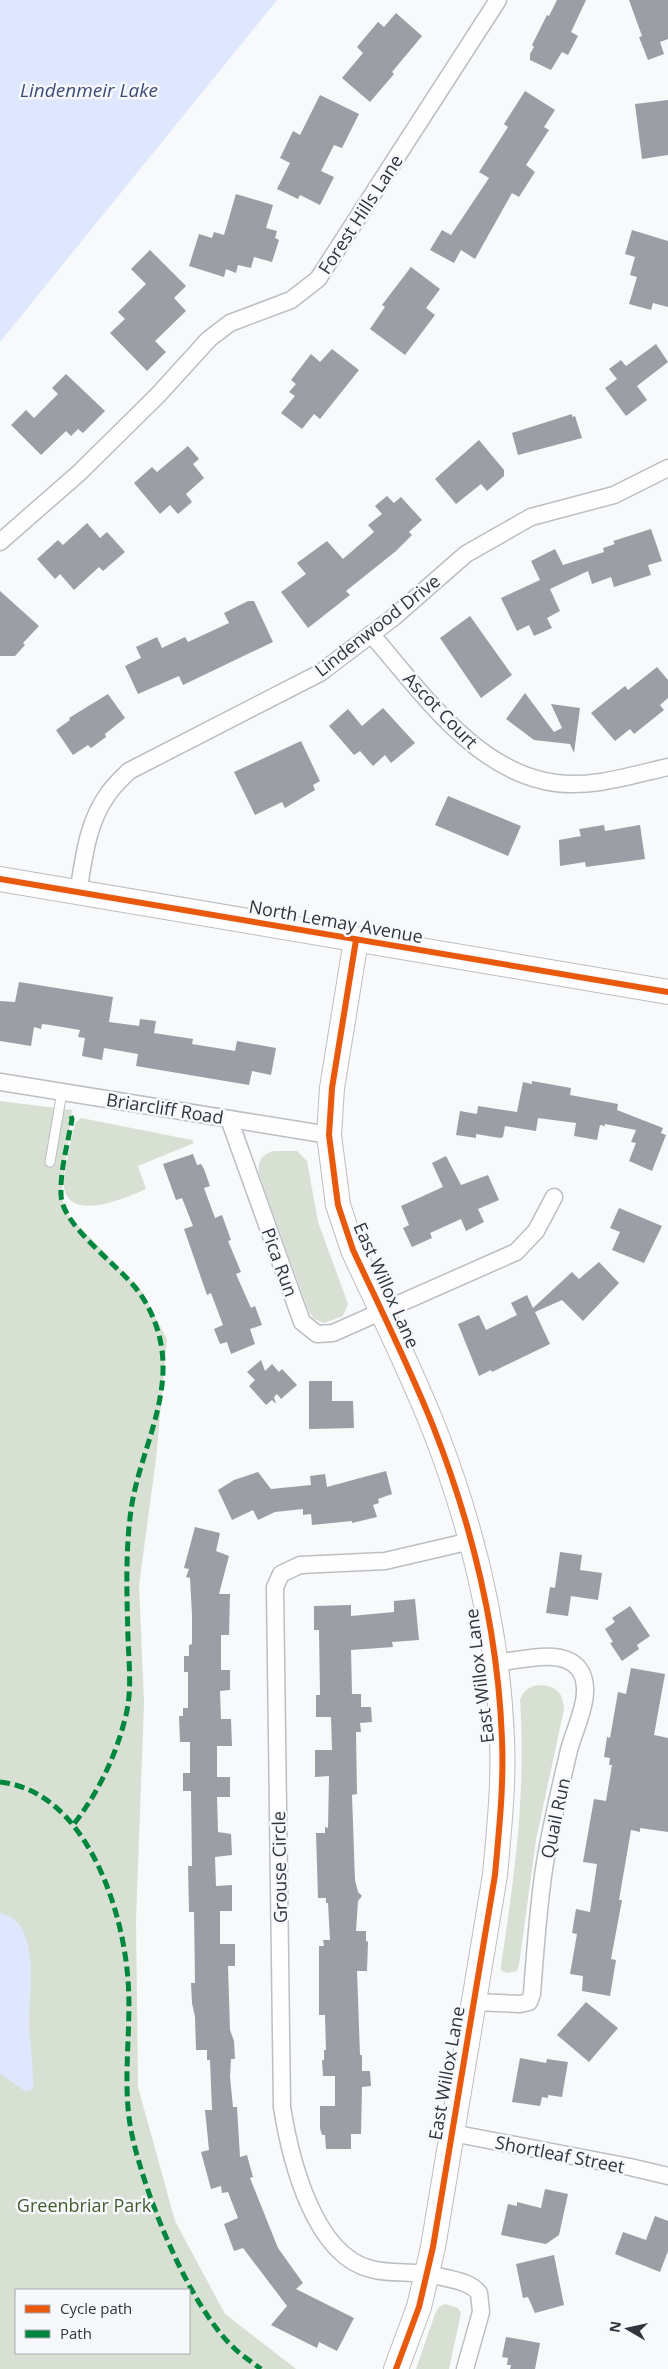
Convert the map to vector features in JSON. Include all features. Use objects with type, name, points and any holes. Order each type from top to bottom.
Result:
[{"type":"main road","name":"North Lemay Avenue","points":[[0,880],[668,992]]},
{"type":"main road","name":"East Willox Lane","points":[[356,940],[332,1088],[329,1135],[334,1182],[345,1228],[432,1424],[460,1501],[489,1620],[502,1738],[501,1817],[495,1875],[452,2134],[427,2273],[412,2329],[396,2369]]},
{"type":"street","name":"Forest Hills Lane","points":[[0,542],[78,473],[158,395],[208,339],[230,323],[292,300],[318,279],[498,0]]},
{"type":"street","name":"Lindenwood Drive","points":[[78,892],[86,842],[94,819],[108,793],[129,771],[320,673],[371,634],[474,549],[531,517],[614,495],[668,468]]},
{"type":"street","name":"Ascot Court","points":[[371,634],[465,740],[510,770],[556,784],[597,782],[668,767]]},
{"type":"street","name":"Briarcliff Road","points":[[0,1082],[329,1135]]},
{"type":"street","name":"Pica Run","points":[[229,1119],[302,1322],[317,1334],[333,1333],[516,1252],[536,1231],[554,1197]]},
{"type":"street","name":"Grouse Circle","points":[[465,2369],[481,2312],[480,2293],[470,2284],[427,2273],[370,2269],[337,2248],[313,2215],[285,2126],[282,2107],[275,1587],[281,1574],[300,1565],[385,1560],[414,1556],[471,1541]]},
{"type":"street","name":"Quail Run","points":[[474,2002],[520,2004],[528,2002],[532,1994],[538,1912],[552,1824],[572,1739],[585,1696],[585,1684],[579,1670],[560,1658],[495,1663]]},
{"type":"street","name":"Shortleaf Street","points":[[452,2134],[630,2167],[668,2176]]},
{"type":"lane","points":[[50,1162],[62,1092]]},
{"type":"green space","name":"Greenbriar Park","points":[[0,1101],[72,1110],[61,1196],[68,1215],[141,1290],[167,1339],[156,1459],[139,1585],[144,1702],[136,1920],[138,2087],[175,2221],[225,2314],[296,2369],[0,2369]]},
{"type":"green space","points":[[81,1118],[192,1140],[194,1143],[138,1166],[146,1189],[100,1205],[88,1206],[77,1204],[69,1198],[64,1188],[64,1175],[75,1123]]},
{"type":"green space","points":[[274,1151],[297,1151],[307,1161],[318,1222],[348,1304],[343,1316],[324,1323],[314,1319],[309,1312],[259,1174],[261,1159],[266,1154]]},
{"type":"green space","points":[[539,1685],[558,1691],[562,1698],[564,1709],[536,1840],[519,1965],[517,1971],[506,1973],[501,1970],[501,1965],[515,1865],[522,1767],[520,1700],[527,1690]]},
{"type":"green space","points":[[445,2304],[458,2308],[461,2313],[449,2369],[416,2369],[435,2314],[439,2307]]},
{"type":"water","name":"Lindenmeir Lake","points":[[0,0],[277,0],[0,342]]},
{"type":"water","points":[[0,1913],[14,1919],[23,1930],[28,1944],[31,1979],[29,2027],[33,2089],[25,2091],[0,2074]]},
{"type":"building","points":[[557,0],[586,0],[571,32],[578,36],[568,55],[562,52],[551,70],[530,60],[530,54],[534,47],[532,45],[547,15],[549,16]]},
{"type":"building","points":[[629,0],[668,0],[668,39],[660,42],[664,54],[648,60],[639,37],[642,36]]},
{"type":"building","points":[[396,13],[422,36],[392,72],[394,74],[370,102],[342,78],[363,53],[357,47],[378,22],[384,27]]},
{"type":"building","points":[[525,91],[555,110],[544,127],[549,130],[526,165],[535,172],[519,197],[512,193],[475,259],[461,250],[454,263],[430,250],[442,230],[451,235],[489,178],[479,172],[508,127],[504,124]]},
{"type":"building","points":[[320,95],[359,114],[342,148],[334,145],[321,171],[334,177],[320,205],[300,195],[298,199],[277,189],[290,163],[280,158],[293,131],[300,135]]},
{"type":"building","points":[[668,100],[668,155],[642,159],[635,104]]},
{"type":"building","points":[[236,194],[273,205],[266,228],[277,231],[275,238],[279,240],[272,262],[254,257],[251,268],[238,265],[236,273],[226,269],[224,277],[189,266],[199,234],[212,238],[214,232],[224,235]]},
{"type":"building","points":[[632,230],[668,241],[668,307],[653,303],[651,310],[629,304],[637,277],[630,275],[635,257],[625,254]]},
{"type":"building","points":[[150,250],[186,286],[174,298],[186,311],[155,341],[166,352],[147,371],[110,333],[125,319],[118,312],[146,284],[131,269]]},
{"type":"building","points":[[411,267],[440,289],[426,308],[435,315],[405,355],[370,329],[385,307],[382,305]]},
{"type":"building","points":[[656,344],[668,362],[637,386],[647,400],[626,416],[605,388],[617,379],[609,369],[621,360],[626,366]]},
{"type":"building","points":[[332,349],[359,370],[320,419],[314,414],[302,429],[281,413],[295,396],[289,392],[296,384],[291,380],[311,354],[320,362]]},
{"type":"building","points":[[66,374],[105,411],[83,433],[78,429],[71,436],[66,431],[41,455],[11,425],[26,410],[34,418],[58,394],[52,388]]},
{"type":"building","points":[[572,414],[572,417],[575,416],[582,438],[518,455],[512,433]]},
{"type":"building","points":[[479,440],[504,470],[504,476],[487,491],[481,484],[456,504],[435,479]]},
{"type":"building","points":[[188,446],[199,459],[193,464],[204,478],[186,494],[192,502],[178,514],[170,505],[160,514],[134,483],[152,467],[157,472]]},
{"type":"building","points":[[387,496],[394,503],[401,497],[422,520],[409,532],[412,535],[396,551],[346,591],[350,595],[308,628],[281,592],[306,574],[297,563],[327,541],[343,559],[374,532],[368,525],[382,514],[375,506]]},
{"type":"building","points":[[87,523],[100,538],[107,532],[125,552],[103,571],[99,567],[74,590],[60,574],[55,579],[37,559],[58,540],[63,545]]},
{"type":"building","points":[[651,529],[662,561],[648,565],[651,575],[614,587],[611,577],[592,584],[588,571],[550,589],[560,611],[547,618],[552,628],[534,636],[529,625],[517,631],[501,598],[540,580],[531,561],[555,549],[563,565],[604,552],[603,548],[615,544],[613,541]]},
{"type":"building","points":[[0,591],[39,626],[23,643],[25,645],[15,656],[0,656]]},
{"type":"building","points":[[248,601],[254,601],[273,642],[183,685],[179,676],[138,694],[125,666],[141,658],[136,647],[157,637],[162,648],[185,637],[188,642],[229,623],[224,613]]},
{"type":"building","points":[[470,616],[512,675],[481,698],[440,638]]},
{"type":"building","points":[[657,667],[668,680],[668,698],[660,705],[664,710],[634,734],[630,729],[615,741],[591,713],[625,686],[628,690]]},
{"type":"building","points":[[525,693],[554,732],[562,728],[551,704],[580,708],[574,753],[570,744],[534,740],[506,719]]},
{"type":"building","points":[[108,694],[125,718],[105,734],[106,737],[91,748],[88,745],[73,755],[56,730],[70,720],[69,718]]},
{"type":"building","points":[[383,708],[415,743],[391,763],[385,755],[373,766],[360,751],[354,755],[329,726],[348,709],[362,726]]},
{"type":"building","points":[[301,741],[320,781],[313,785],[315,790],[285,808],[282,802],[255,815],[234,772]]},
{"type":"building","points":[[448,796],[521,826],[508,856],[435,825]]},
{"type":"building","points":[[604,825],[605,831],[640,825],[645,859],[586,867],[585,862],[560,866],[559,840],[581,836],[579,829]]},
{"type":"building","points":[[19,982],[113,997],[109,1022],[139,1026],[140,1019],[156,1021],[154,1033],[193,1039],[192,1044],[235,1051],[237,1041],[276,1048],[271,1075],[252,1071],[249,1085],[136,1066],[138,1054],[104,1048],[102,1060],[82,1056],[85,1038],[78,1037],[80,1030],[50,1025],[42,1024],[41,1029],[34,1027],[31,1046],[0,1041],[0,1001],[15,1002]]},
{"type":"building","points":[[532,1081],[571,1088],[570,1095],[618,1104],[617,1110],[663,1128],[661,1133],[666,1135],[652,1171],[629,1161],[636,1143],[631,1142],[636,1130],[605,1124],[605,1126],[600,1125],[597,1140],[574,1136],[576,1123],[538,1118],[536,1131],[505,1126],[503,1137],[500,1138],[476,1134],[476,1138],[456,1135],[460,1111],[477,1114],[478,1106],[517,1112],[523,1082],[532,1084]]},
{"type":"building","points":[[193,1154],[197,1165],[201,1164],[204,1169],[210,1186],[204,1188],[215,1218],[222,1215],[231,1240],[228,1241],[241,1272],[236,1274],[251,1308],[255,1306],[262,1325],[250,1329],[255,1344],[231,1354],[227,1342],[220,1344],[214,1329],[223,1325],[211,1293],[207,1295],[184,1229],[193,1226],[182,1198],[176,1200],[163,1164]]},
{"type":"building","points":[[446,1156],[461,1185],[488,1175],[499,1200],[478,1209],[484,1222],[466,1231],[461,1219],[430,1233],[432,1238],[412,1247],[403,1228],[409,1225],[401,1206],[443,1187],[432,1163]]},
{"type":"building","points":[[619,1208],[662,1226],[644,1263],[612,1250],[620,1232],[610,1228]]},
{"type":"building","points":[[599,1262],[619,1283],[583,1321],[562,1300],[535,1312],[550,1344],[492,1372],[491,1370],[479,1376],[458,1324],[479,1315],[486,1330],[517,1315],[511,1303],[527,1295],[533,1308],[572,1272],[579,1279]]},
{"type":"building","points":[[261,1360],[265,1371],[272,1364],[279,1372],[282,1369],[297,1385],[281,1399],[277,1394],[274,1397],[276,1404],[272,1400],[266,1405],[249,1386],[255,1380],[247,1372]]},
{"type":"building","points":[[309,1381],[332,1381],[332,1401],[353,1401],[354,1428],[309,1429]]},
{"type":"building","points":[[386,1471],[392,1494],[378,1499],[379,1503],[373,1505],[377,1517],[352,1523],[352,1521],[312,1525],[311,1514],[303,1515],[303,1509],[275,1512],[258,1520],[253,1510],[232,1520],[218,1490],[234,1480],[258,1472],[271,1489],[311,1485],[310,1476],[325,1474],[327,1487]]},
{"type":"building","points":[[195,1527],[220,1533],[216,1551],[229,1556],[219,1594],[230,1594],[229,1635],[221,1635],[221,1670],[230,1670],[230,1690],[220,1691],[221,1719],[231,1719],[232,1746],[217,1746],[217,1777],[230,1777],[230,1797],[217,1797],[218,1832],[231,1834],[232,1855],[215,1857],[216,1886],[232,1885],[232,1911],[220,1911],[220,1944],[235,1944],[235,1966],[228,1966],[230,2030],[234,2041],[235,2059],[231,2059],[230,2077],[233,2107],[237,2107],[240,2157],[247,2155],[253,2177],[250,2178],[278,2248],[303,2283],[296,2289],[354,2318],[337,2351],[319,2342],[317,2348],[271,2325],[287,2306],[243,2248],[234,2251],[224,2224],[238,2218],[228,2192],[222,2193],[221,2186],[211,2189],[201,2152],[209,2150],[205,2110],[212,2110],[210,2060],[207,2060],[207,2050],[196,2050],[191,1983],[195,1983],[194,1912],[189,1912],[188,1866],[192,1866],[191,1791],[183,1791],[183,1773],[190,1773],[190,1742],[180,1742],[179,1716],[183,1716],[183,1708],[188,1708],[188,1672],[184,1672],[184,1656],[189,1656],[189,1645],[192,1644],[192,1615],[190,1578],[186,1577],[189,1569],[184,1568]]},
{"type":"building","points":[[560,1552],[582,1555],[580,1570],[602,1573],[598,1600],[571,1596],[568,1616],[546,1613],[550,1587],[555,1588]]},
{"type":"building","points":[[415,1599],[419,1640],[392,1642],[393,1647],[351,1650],[352,1694],[361,1694],[361,1707],[371,1707],[372,1722],[360,1723],[361,1732],[356,1732],[357,1794],[352,1795],[355,1880],[358,1892],[362,1896],[358,1901],[356,1931],[366,1931],[366,1941],[368,1942],[367,1971],[357,1971],[360,2055],[362,2055],[362,2071],[370,2071],[371,2086],[362,2087],[361,2134],[351,2134],[351,2149],[326,2149],[325,2135],[322,2135],[320,2128],[320,2106],[335,2106],[335,2076],[323,2076],[322,2060],[324,2060],[324,2050],[326,2050],[325,2015],[319,2015],[319,1946],[324,1946],[323,1940],[330,1940],[328,1903],[326,1903],[326,1898],[318,1898],[316,1833],[325,1833],[325,1827],[328,1828],[329,1776],[315,1777],[315,1750],[332,1750],[331,1717],[316,1717],[316,1695],[320,1695],[319,1630],[314,1630],[314,1606],[351,1605],[351,1616],[394,1612],[394,1601]]},
{"type":"building","points":[[630,1606],[650,1636],[637,1645],[639,1649],[622,1661],[610,1643],[613,1642],[605,1629],[615,1622],[612,1618]]},
{"type":"building","points":[[631,1668],[665,1674],[654,1735],[668,1738],[668,1832],[640,1828],[640,1832],[631,1830],[619,1900],[622,1900],[611,1959],[616,1960],[610,1996],[582,1991],[583,1976],[570,1974],[577,1934],[572,1933],[576,1909],[590,1912],[597,1864],[583,1862],[594,1799],[606,1801],[612,1765],[609,1765],[610,1758],[604,1757],[607,1737],[610,1738],[618,1692],[626,1694]]},
{"type":"building","points":[[586,2002],[618,2028],[589,2062],[557,2035]]},
{"type":"building","points":[[520,2058],[546,2063],[547,2059],[568,2062],[562,2097],[548,2095],[548,2098],[542,2097],[540,2106],[512,2102]]},
{"type":"building","points":[[545,2189],[568,2194],[559,2235],[546,2244],[501,2235],[508,2204],[517,2206],[517,2202],[541,2208]]},
{"type":"building","points":[[655,2216],[668,2221],[668,2251],[660,2272],[615,2254],[623,2232],[646,2240]]},
{"type":"building","points":[[554,2255],[564,2305],[535,2313],[528,2297],[523,2298],[516,2264]]},
{"type":"building","points":[[506,2337],[540,2343],[535,2369],[510,2369],[511,2365],[507,2365],[508,2358],[502,2357]]},
{"type":"marked path","points":[[71,1116],[62,1176],[61,1194],[64,1206],[70,1219],[80,1232],[142,1296],[159,1335],[163,1358],[159,1402],[135,1488],[129,1526],[127,1575],[130,1677],[128,1706],[112,1759],[99,1786],[74,1824]]},
{"type":"marked path","points":[[0,1782],[30,1790],[55,1807],[77,1830],[94,1857],[108,1888],[125,1951],[129,1999],[127,2096],[132,2135],[138,2160],[158,2218],[185,2278],[217,2329],[234,2348],[261,2369]]},
{"type":"cycle path","points":[[0,879],[668,992]]},
{"type":"cycle path","points":[[356,940],[332,1088],[329,1135],[338,1205],[353,1250],[424,1404],[460,1502],[481,1580],[489,1619],[495,1659],[502,1739],[502,1790],[495,1875],[433,2247],[419,2307],[396,2369]]}]
